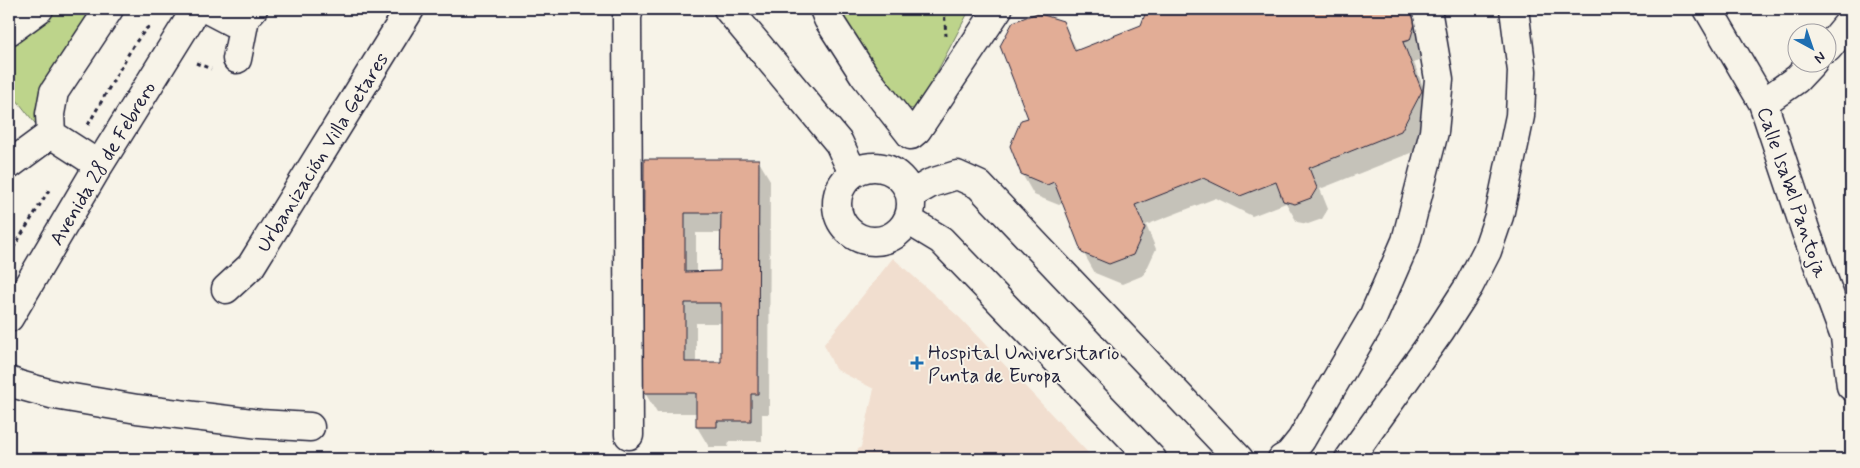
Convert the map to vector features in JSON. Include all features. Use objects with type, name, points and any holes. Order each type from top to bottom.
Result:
[{"type":"street","points":[[9,31],[39,9]]},
{"type":"street","points":[[51,134],[50,114],[54,92],[109,9]]},
{"type":"street","name":"Avenida 28 de Febrero","points":[[9,318],[196,9]]},
{"type":"street","points":[[207,9],[232,22],[249,13]]},
{"type":"street","name":"Urbanización Villa Getares","points":[[226,289],[251,266],[410,9]]},
{"type":"street","points":[[628,9],[629,435]]},
{"type":"street","points":[[728,9],[839,143],[853,173]]},
{"type":"street","points":[[824,9],[828,19],[864,75],[912,135],[998,9]]},
{"type":"street","points":[[1282,459],[1301,440],[1372,317],[1406,241],[1434,132],[1439,79],[1426,9]]},
{"type":"street","points":[[1349,459],[1469,286],[1486,251],[1499,216],[1520,116],[1522,71],[1514,9]]},
{"type":"street","name":"Calle Isabel Pantoja","points":[[1708,9],[1763,103],[1806,232],[1845,337],[1851,386]]},
{"type":"street","points":[[237,59],[249,13]]},
{"type":"street","points":[[1838,36],[1851,20]]},
{"type":"street","points":[[1763,103],[1797,79],[1804,72]]},
{"type":"street","points":[[51,134],[100,165]]},
{"type":"street","points":[[9,165],[51,134]]},
{"type":"street","points":[[1152,459],[909,207],[906,184],[898,175],[888,169],[870,167],[853,173],[844,182],[839,192],[837,205],[839,216],[845,227],[855,236],[866,240],[878,241],[890,237],[901,230],[909,207],[931,182],[957,174],[979,185],[1239,459]]},
{"type":"street","points":[[9,381],[55,395],[137,409],[260,424],[310,426]]},
{"type":"path","points":[[171,51],[210,70],[237,59]]},
{"type":"shaded area","name":"Hospital Universitario Punta de Europa","points":[[893,258],[960,318],[1094,459],[847,459],[861,447],[874,389],[835,369],[824,344]]},
{"type":"green space","points":[[54,9],[95,9],[38,127],[9,90],[9,42]]},
{"type":"green space","points":[[836,9],[970,9],[917,110],[904,107],[861,54]]},
{"type":"building","points":[[1147,9],[1414,9],[1417,17],[1410,40],[1403,42],[1422,91],[1401,131],[1309,168],[1317,188],[1311,198],[1295,204],[1283,201],[1276,182],[1240,196],[1203,178],[1135,205],[1145,228],[1133,255],[1109,264],[1082,253],[1054,182],[1047,185],[1021,174],[1010,146],[1021,120],[1028,118],[1000,46],[1013,22],[1037,13],[1063,21],[1075,51],[1141,25]]},
{"type":"building","points":[[644,159],[759,159],[758,394],[751,394],[751,421],[717,421],[717,427],[696,427],[696,393],[643,393]],"holes":[[[685,213],[721,213],[720,271],[685,272]],[[685,303],[721,303],[721,362],[685,362]]]},
{"type":"place","name":"Hospital Universitario Punta de Europa","points":[[917,363]]}]
